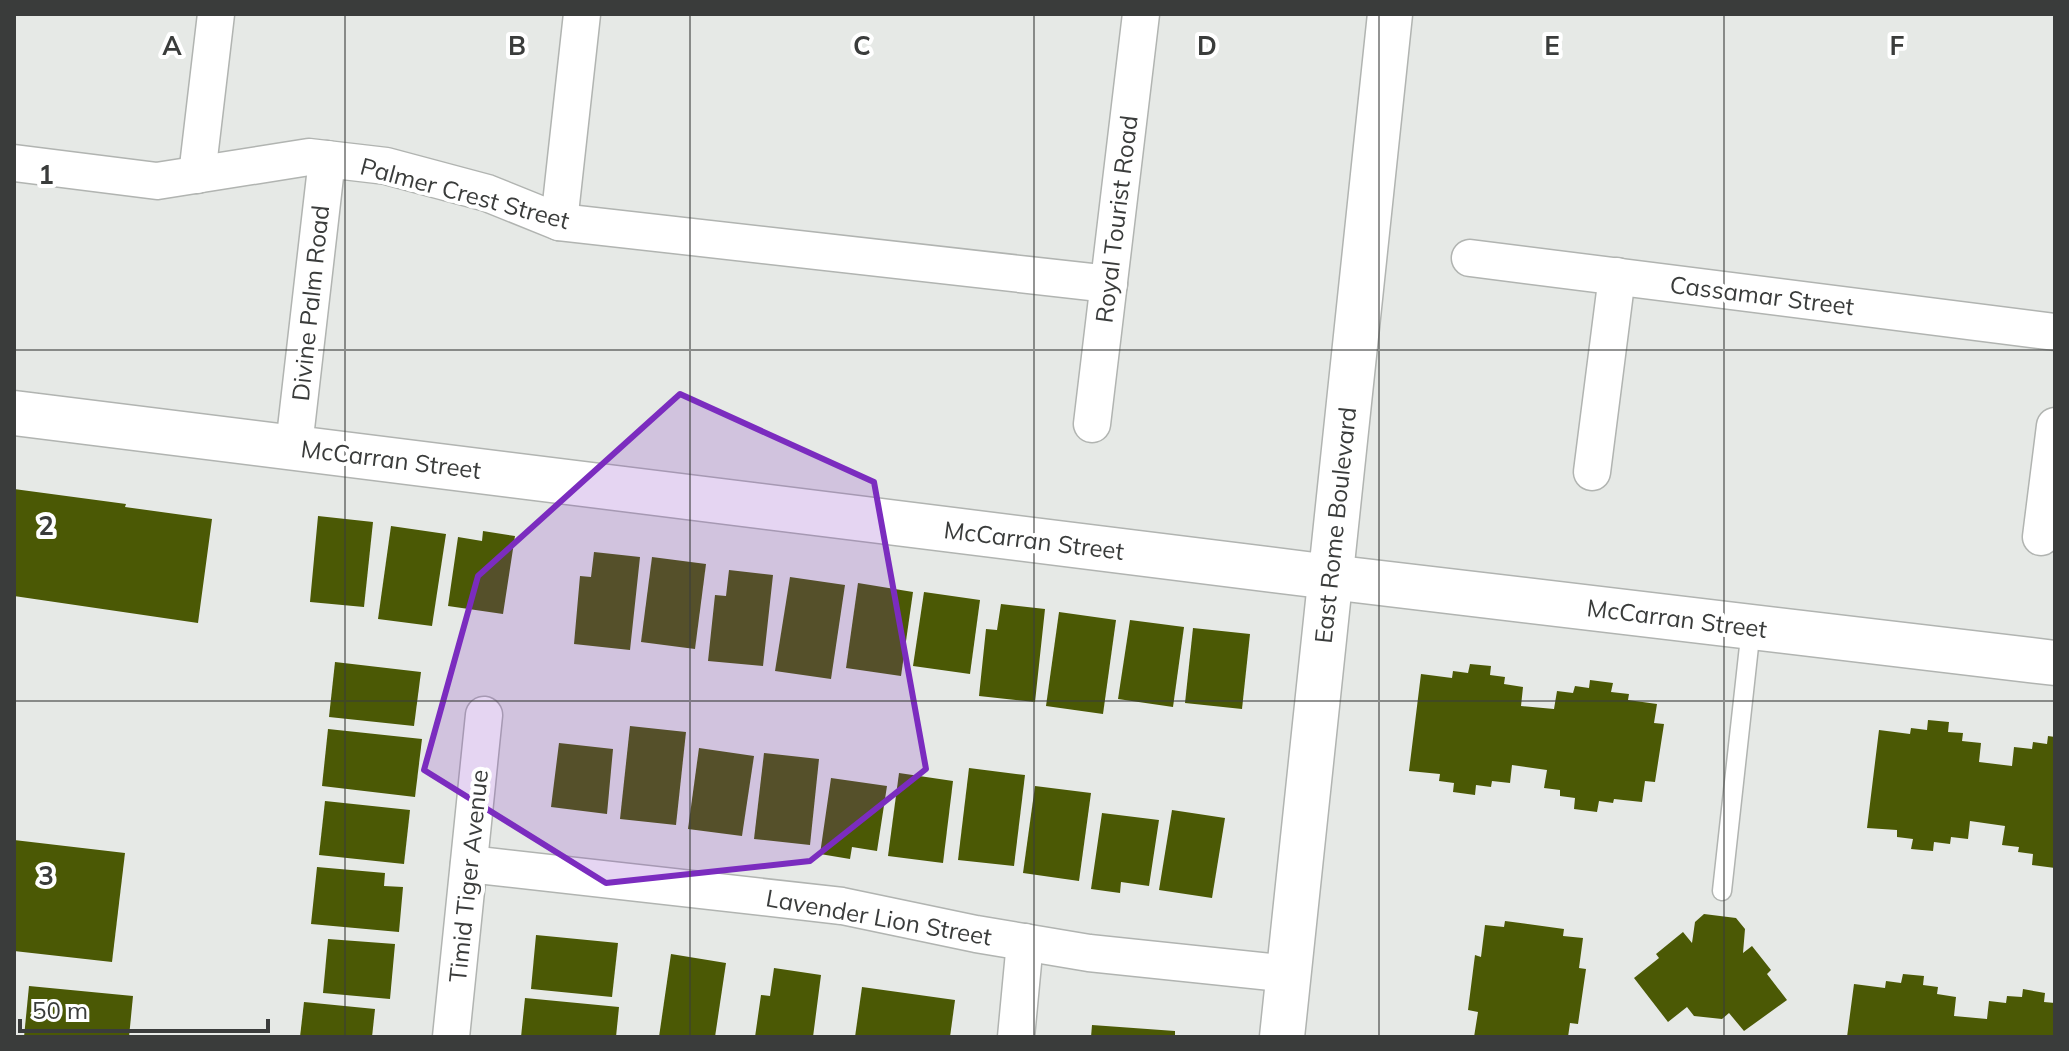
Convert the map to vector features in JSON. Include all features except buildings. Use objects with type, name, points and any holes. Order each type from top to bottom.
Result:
[{"type":"street","points":[[197,175],[216,14]]},
{"type":"street","points":[[559,222],[582,14]]},
{"type":"street","name":"Royal Tourist Road","points":[[1092,424],[1141,14]]},
{"type":"street","name":"East Rome Boulevard","points":[[1282,1037],[1390,14]]},
{"type":"street","name":"Palmer Crest Street","points":[[14,163],[157,181],[309,157],[386,166],[487,193],[559,222],[1109,284]]},
{"type":"street","name":"Divine Palm Road","points":[[294,446],[327,159]]},
{"type":"street","name":"Cassamar Street","points":[[1470,258],[2055,332]]},
{"type":"street","points":[[1592,472],[1617,276]]},
{"type":"street","name":"McCarran Street","points":[[14,413],[1330,577],[2055,663]]},
{"type":"street","points":[[2041,537],[2055,426]]},
{"type":"street","name":"Timid Tiger Avenue","points":[[451,1037],[484,715]]},
{"type":"street","name":"Lavender Lion Street","points":[[469,864],[842,906],[976,934],[1089,953],[1289,974]]},
{"type":"street","points":[[1016,1037],[1025,942]]},
{"type":"lane","points":[[1722,891],[1751,627]]},
{"type":"highlighted area","points":[[680,394],[874,482],[926,769],[810,861],[606,883],[424,770],[478,576]]}]
